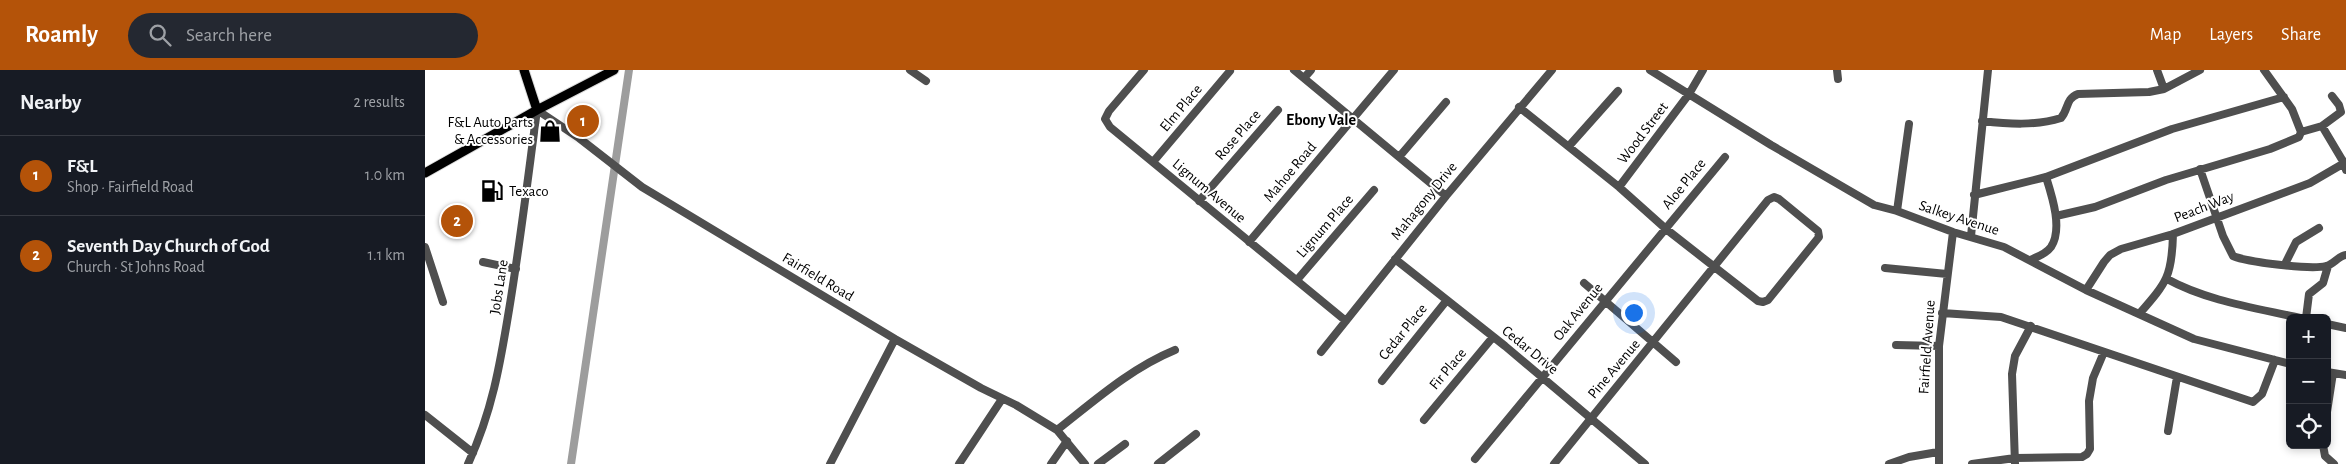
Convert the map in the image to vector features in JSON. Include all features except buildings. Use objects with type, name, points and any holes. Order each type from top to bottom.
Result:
[{"type":"main road","points":[[524,70],[537,110]]},
{"type":"main road","points":[[425,173],[537,110],[614,70]]},
{"type":"street","points":[[910,70],[926,81]]},
{"type":"street","name":"Lignum Avenue","points":[[1144,70],[1109,111],[1105,119],[1110,127],[1346,321]]},
{"type":"street","points":[[1294,70],[1446,196]]},
{"type":"street","points":[[1304,78],[1311,70]]},
{"type":"street","name":"Mahoe Road","points":[[1249,242],[1394,70]]},
{"type":"street","name":"Mahagony Drive","points":[[1321,352],[1446,196],[1552,70]]},
{"type":"street","name":"Salkey Avenue","points":[[1650,70],[1874,205],[2004,247],[2086,290],[2166,328],[2194,339],[2286,363]]},
{"type":"street","name":"Wood Street","points":[[1619,187],[1689,94],[1703,70]]},
{"type":"street","points":[[1837,70],[1838,79]]},
{"type":"street","points":[[1971,236],[1988,70]]},
{"type":"street","points":[[2157,70],[2164,88]]},
{"type":"street","points":[[1982,121],[2010,124],[2054,121],[2061,118],[2067,102],[2072,96],[2078,94],[2149,92],[2164,88],[2200,70]]},
{"type":"street","points":[[2057,216],[2095,207],[2200,169],[2292,141],[2299,137],[2301,132],[2292,110],[2264,70]]},
{"type":"street","name":"Elm Place","points":[[1153,162],[1230,71]]},
{"type":"street","points":[[1569,146],[1618,91]]},
{"type":"street","points":[[2301,132],[2322,126],[2341,112],[2339,105],[2332,96]]},
{"type":"street","points":[[1974,195],[2046,177],[2172,129],[2284,97]]},
{"type":"street","points":[[1399,157],[1446,102]]},
{"type":"street","points":[[1519,107],[1619,187],[1665,229],[1713,266]]},
{"type":"street","name":"Jobs Lane","points":[[469,464],[488,416],[502,354],[516,269],[537,110]]},
{"type":"street","name":"Fairfield Road","points":[[537,110],[579,138],[642,188],[895,339],[1057,430],[1085,464]]},
{"type":"street","name":"Rose Place","points":[[1199,201],[1278,110]]},
{"type":"street","points":[[1897,211],[1909,124]]},
{"type":"street","points":[[2322,126],[2345,165]]},
{"type":"street","name":"Aloe Place","points":[[1665,229],[1725,157]]},
{"type":"street","name":"Peach Way","points":[[2086,290],[2110,255],[2121,249],[2173,234],[2310,183],[2345,165]]},
{"type":"street","points":[[2200,169],[2228,249],[2233,256],[2251,261],[2304,268],[2328,266],[2346,255]]},
{"type":"street","points":[[2030,260],[2046,252],[2051,248],[2054,241],[2057,216],[2046,177]]},
{"type":"street","name":"Lignum Place","points":[[1297,280],[1374,190]]},
{"type":"street","name":"Pine Avenue","points":[[1554,464],[1713,266],[1768,200],[1773,197],[1779,199],[1818,231],[1819,237],[1768,300],[1763,302],[1758,301],[1713,266]]},
{"type":"street","points":[[2285,264],[2296,242],[2319,228]]},
{"type":"street","name":"Oak Avenue","points":[[1475,459],[1665,229]]},
{"type":"street","name":"Fairfield Avenue","points":[[1939,464],[1939,346],[1953,232]]},
{"type":"street","points":[[2140,314],[2167,279],[2172,259],[2173,234]]},
{"type":"street","points":[[425,247],[443,302]]},
{"type":"street","name":"Cedar Drive","points":[[1395,259],[1543,378],[1640,462]]},
{"type":"street","points":[[483,262],[516,269]]},
{"type":"street","points":[[2306,314],[2309,294],[2323,283],[2328,266]]},
{"type":"street","points":[[1885,268],[1947,274]]},
{"type":"street","points":[[2167,279],[2182,287],[2223,300],[2286,315]]},
{"type":"street","points":[[1584,282],[1676,362]]},
{"type":"street","name":"Cedar Place","points":[[1382,381],[1447,300]]},
{"type":"street","points":[[1942,313],[2001,317],[2253,402],[2261,394],[2275,360]]},
{"type":"street","points":[[2331,325],[2346,328]]},
{"type":"street","points":[[2015,461],[2012,374],[2015,356],[2031,326]]},
{"type":"street","name":"Fir Place","points":[[1424,420],[1493,337]]},
{"type":"street","points":[[830,464],[895,339]]},
{"type":"street","points":[[1896,345],[1939,346]]},
{"type":"street","points":[[1057,430],[1155,358],[1175,350]]},
{"type":"street","points":[[1971,464],[2082,457],[2087,454],[2090,449],[2089,401],[2093,378],[2104,352]]},
{"type":"street","points":[[2331,373],[2346,375]]},
{"type":"street","points":[[2168,431],[2177,377]]},
{"type":"street","points":[[959,464],[1002,399]]},
{"type":"street","points":[[425,415],[473,453]]},
{"type":"street","points":[[1158,464],[1196,434]]},
{"type":"street","points":[[1051,464],[1067,441]]},
{"type":"street","points":[[1098,464],[1125,444]]},
{"type":"street","points":[[2324,449],[2325,456],[2334,464]]},
{"type":"street","points":[[1889,464],[1909,457],[1938,452]]},
{"type":"waterway","points":[[571,464],[629,70]]},
{"type":"place","name":"F&L","points":[[583,121]]},
{"type":"place","name":"F&L Auto Parts & Accessories","points":[[550,131]]},
{"type":"place","name":"Texaco","points":[[492,191]]},
{"type":"place","name":"Seventh Day Church of God","points":[[457,221]]},
{"type":"district","name":"Ebony Vale","points":[[1321,120]]}]
